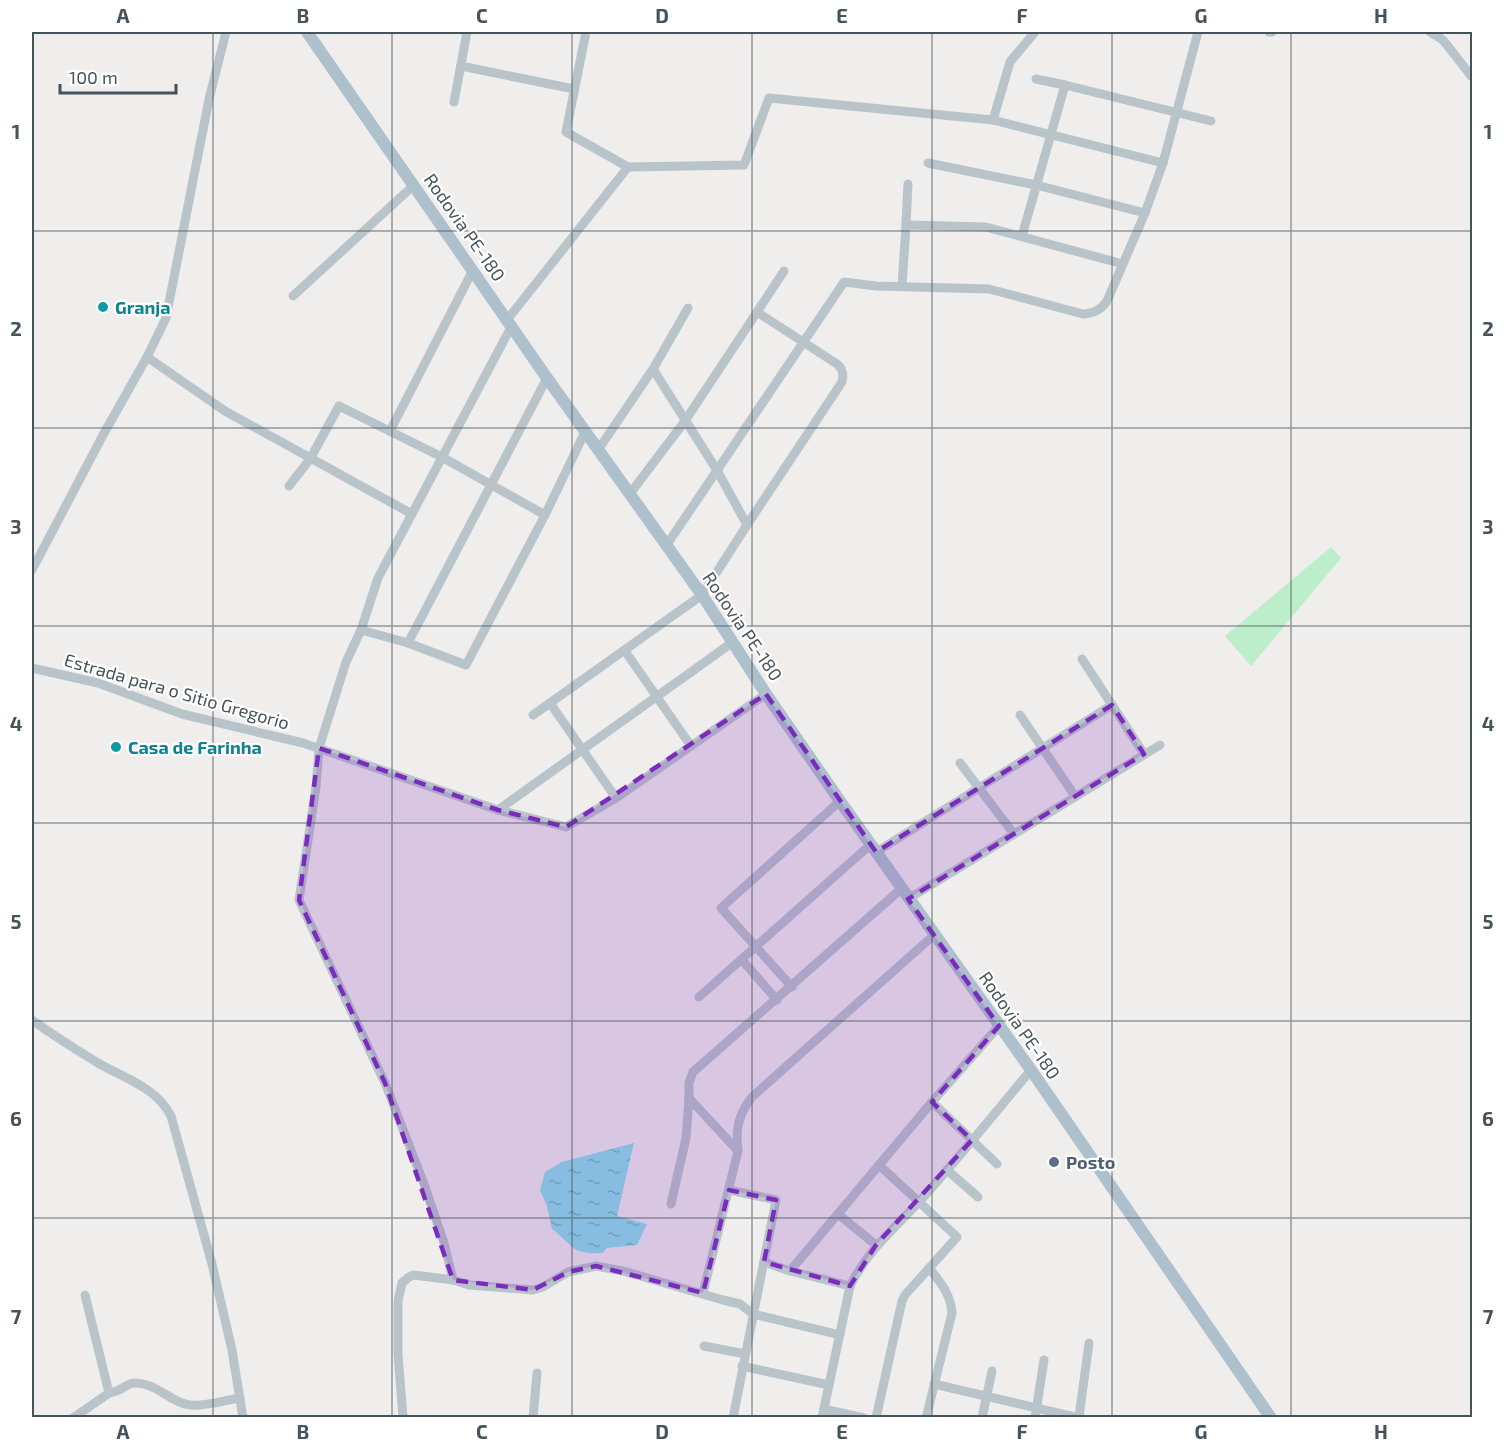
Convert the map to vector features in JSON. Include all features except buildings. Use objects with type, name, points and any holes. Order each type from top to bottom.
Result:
[{"type":"main road","name":"Rodovia PE-180","points":[[307,32],[629,495],[702,595],[766,694],[1031,1070],[1271,1418]]},
{"type":"street","points":[[32,570],[163,326],[171,299],[209,99],[226,32]]},
{"type":"street","points":[[454,102],[467,32]]},
{"type":"street","points":[[586,32],[566,132],[628,167],[744,165],[769,98],[993,120],[1163,163]]},
{"type":"street","points":[[993,120],[1010,62],[1035,32]]},
{"type":"street","points":[[666,546],[844,282],[989,289],[1078,313],[1100,310],[1107,301],[1124,264],[1163,163],[1198,32]]},
{"type":"street","points":[[1430,32],[1441,36],[1473,76]]},
{"type":"street","points":[[461,66],[574,89]]},
{"type":"street","points":[[1036,79],[1212,121]]},
{"type":"street","points":[[1022,236],[1065,85]]},
{"type":"street","points":[[928,163],[1036,184],[1145,213]]},
{"type":"street","points":[[453,1280],[444,1243],[424,1184],[385,1083],[300,900],[316,787],[319,748],[346,662],[361,630],[378,578],[509,323],[628,167]]},
{"type":"street","points":[[902,286],[908,184]]},
{"type":"street","points":[[293,296],[414,185]]},
{"type":"street","points":[[906,225],[986,227],[1124,264]]},
{"type":"street","points":[[390,431],[473,270]]},
{"type":"street","points":[[629,495],[685,421],[784,271]]},
{"type":"street","points":[[598,450],[653,369],[688,308]]},
{"type":"street","points":[[534,715],[702,595],[842,382],[841,368],[757,312]]},
{"type":"street","points":[[147,357],[225,411],[412,514]]},
{"type":"street","points":[[653,369],[718,472],[747,525]]},
{"type":"street","points":[[408,644],[547,378]]},
{"type":"street","points":[[289,486],[310,459],[339,406],[442,457],[545,514]]},
{"type":"street","points":[[361,630],[466,665],[585,432]]},
{"type":"street","points":[[498,810],[733,642]]},
{"type":"street","points":[[625,651],[691,746]]},
{"type":"street","points":[[1082,659],[1144,754]]},
{"type":"street","name":"Estrada para o Sitio Gregorio","points":[[32,668],[98,683],[200,719],[319,748],[498,810],[566,827],[616,798],[766,694]]},
{"type":"street","points":[[550,703],[616,798]]},
{"type":"street","points":[[699,997],[873,848],[978,789],[1112,705]]},
{"type":"street","points":[[1020,715],[1075,796]]},
{"type":"street","points":[[671,1204],[686,1138],[689,1083],[696,1068],[905,894],[1014,834],[1160,745]]},
{"type":"street","points":[[960,763],[1014,834]]},
{"type":"street","points":[[792,987],[721,908],[840,801]]},
{"type":"street","points":[[703,1293],[738,1151],[737,1142],[742,1109],[934,935]]},
{"type":"street","points":[[742,960],[777,1000]]},
{"type":"street","points":[[32,1020],[99,1063],[155,1094],[165,1104],[171,1116],[212,1264],[232,1350],[243,1418]]},
{"type":"street","points":[[790,1271],[999,1026]]},
{"type":"street","points":[[864,1418],[823,1413],[850,1286],[876,1245],[919,1202],[1031,1070]]},
{"type":"street","points":[[689,1098],[738,1151]]},
{"type":"street","points":[[932,1102],[996,1164]]},
{"type":"street","points":[[876,1418],[905,1295],[957,1237],[879,1165]]},
{"type":"street","points":[[947,1170],[978,1197]]},
{"type":"street","points":[[729,1190],[776,1200],[742,1366],[736,1417]]},
{"type":"street","points":[[838,1214],[876,1245]]},
{"type":"street","points":[[764,1262],[850,1286]]},
{"type":"street","points":[[403,1418],[397,1312],[400,1287],[414,1275],[453,1280],[469,1285],[533,1290],[543,1287],[568,1272],[596,1266],[623,1271],[740,1304],[753,1314],[840,1335]]},
{"type":"street","points":[[926,1418],[952,1313],[951,1300],[947,1292],[930,1269]]},
{"type":"street","points":[[85,1295],[109,1393]]},
{"type":"street","points":[[934,1384],[1079,1418],[1089,1343]]},
{"type":"street","points":[[704,1346],[745,1354]]},
{"type":"street","points":[[1035,1418],[1044,1360]]},
{"type":"street","points":[[742,1366],[829,1385]]},
{"type":"street","points":[[982,1418],[992,1371]]},
{"type":"street","points":[[533,1418],[537,1373]]},
{"type":"street","points":[[73,1418],[109,1393],[120,1391],[128,1384],[135,1383],[153,1387],[191,1406],[240,1398]]},
{"type":"highlighted area","points":[[766,694],[876,852],[1112,705],[1144,754],[908,899],[999,1026],[932,1102],[972,1140],[876,1245],[850,1286],[764,1262],[776,1200],[729,1190],[703,1293],[596,1266],[568,1272],[533,1290],[453,1280],[385,1083],[299,900],[319,748],[498,810],[566,827]]},
{"type":"green space","points":[[1331,547],[1341,558],[1251,666],[1225,636]]},
{"type":"water","points":[[634,1143],[617,1216],[647,1224],[637,1245],[607,1248],[602,1253],[579,1251],[552,1229],[547,1206],[540,1190],[545,1172],[562,1162]]},
{"type":"place","name":"Granja","points":[[103,307]]},
{"type":"place","name":"Casa de Farinha","points":[[116,747]]},
{"type":"place","name":"Posto","points":[[1054,1162]]}]
